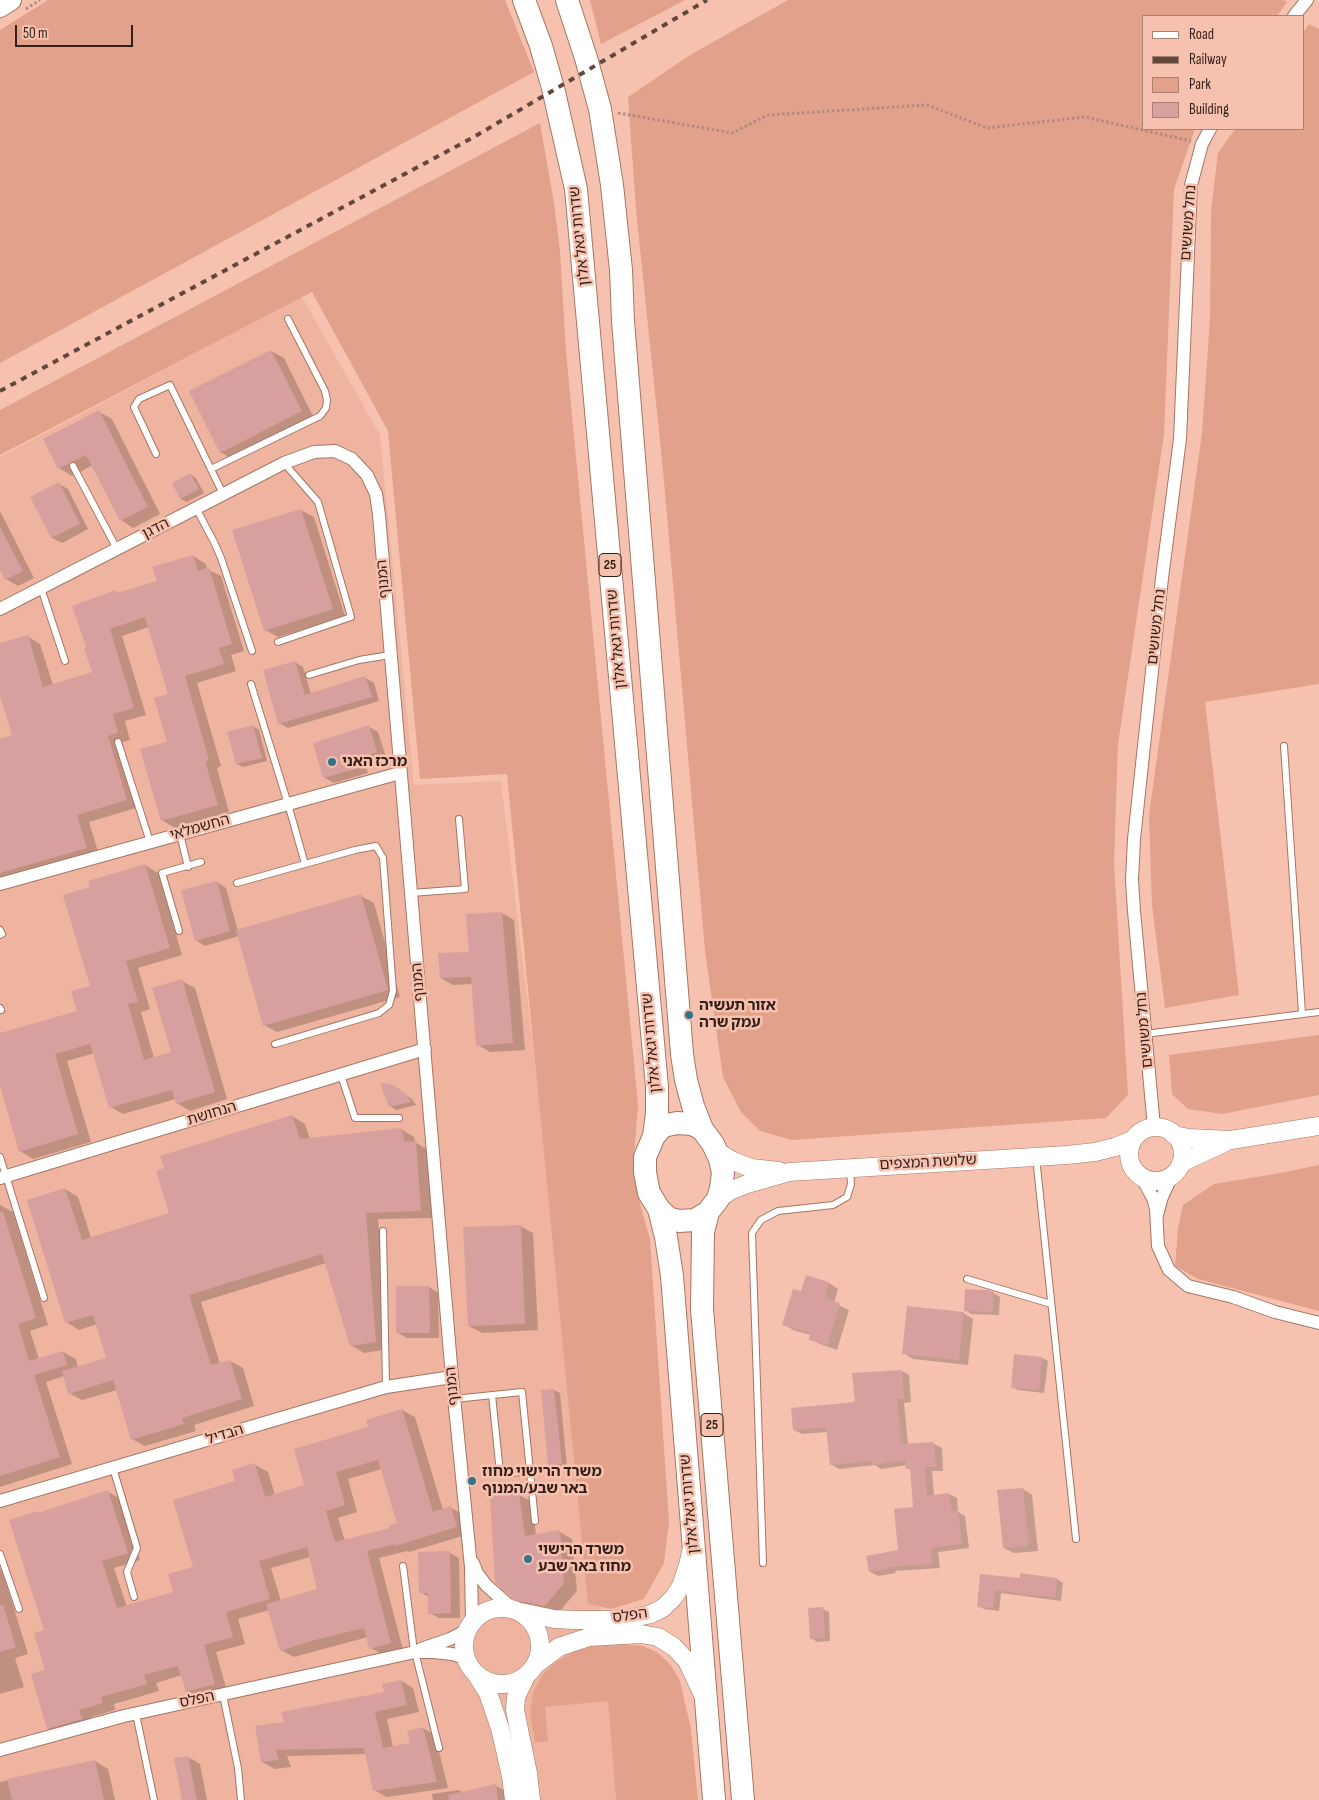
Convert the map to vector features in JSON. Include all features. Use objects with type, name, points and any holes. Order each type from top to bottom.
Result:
[{"type":"highway","name":"שדרות יגאל אלון","points":[[524,0],[541,46],[553,88],[576,189],[657,1087],[657,1113],[654,1136]]},
{"type":"highway","name":"שדרות יגאל אלון","points":[[567,0],[586,58],[600,110],[612,185],[620,261],[624,331],[682,1045],[686,1080],[702,1129]]},
{"type":"highway","points":[[654,1136],[663,1126],[677,1123],[692,1124],[702,1129]]},
{"type":"highway","name":"25","points":[[702,1129],[713,1144],[720,1159],[722,1188],[713,1205]]},
{"type":"highway","name":"25","points":[[654,1136],[646,1157],[644,1172],[649,1194],[659,1209]]},
{"type":"highway","name":"שדרות יגאל אלון","points":[[713,1205],[703,1232],[702,1310],[743,1800]]},
{"type":"highway","points":[[659,1209],[668,1218],[679,1221],[695,1220],[713,1205]]},
{"type":"highway","name":"שדרות יגאל אלון","points":[[659,1209],[666,1237],[672,1276],[714,1800]]},
{"type":"main road","points":[[0,7],[11,0]]},
{"type":"street","points":[[1295,15],[1307,0]]},
{"type":"street","name":"נחל משושים","points":[[1154,1127],[1132,888],[1134,839],[1162,578],[1180,439],[1191,185],[1202,144],[1209,130]]},
{"type":"street","name":"המנוף","points":[[314,452],[335,451],[352,459],[368,475],[376,494],[469,1554],[469,1626]]},
{"type":"street","name":"הדגן","points":[[0,609],[284,464],[314,452]]},
{"type":"street","name":"החשמלאי","points":[[0,884],[400,773]]},
{"type":"street","name":"הנחושת","points":[[3,1178],[425,1049]]},
{"type":"street","points":[[1137,1172],[1158,1181],[1166,1179],[1177,1169],[1211,1148],[1231,1140],[1319,1126]]},
{"type":"street","points":[[1156,1218],[1162,1197],[1177,1169],[1182,1148],[1174,1135],[1161,1128],[1154,1127],[1145,1129],[1138,1134],[1129,1148],[1129,1157],[1152,1198],[1158,1246],[1170,1270],[1188,1286],[1233,1297],[1274,1312],[1319,1323]]},
{"type":"street","points":[[1174,1135],[1231,1140]]},
{"type":"street","name":"שלושת המצפים","points":[[716,1150],[733,1161],[750,1168],[789,1172],[1067,1155],[1115,1147],[1133,1140]]},
{"type":"street","name":"שלושת המצפים","points":[[1067,1155],[1118,1161],[1137,1172]]},
{"type":"street","name":"שלושת המצפים","points":[[713,1205],[730,1191],[789,1172]]},
{"type":"street","name":"הבדיל","points":[[0,1501],[386,1387],[452,1377]]},
{"type":"street","name":"הפלס","points":[[516,1610],[536,1616],[568,1620],[608,1620],[651,1614],[663,1608],[674,1597],[681,1586],[688,1565],[693,1539]]},
{"type":"street","name":"המנוף","points":[[469,1554],[477,1573],[486,1585],[516,1610]]},
{"type":"street","points":[[514,1800],[511,1776],[500,1728],[488,1693],[464,1652],[464,1641],[469,1626],[486,1610],[504,1607],[516,1610],[529,1619],[536,1629],[540,1641],[540,1654],[516,1697],[515,1710],[532,1800]]},
{"type":"street","name":"הפלס","points":[[0,1750],[136,1714],[394,1657],[450,1639],[469,1626]]},
{"type":"street","name":"הפלס","points":[[531,1671],[560,1647],[589,1636],[641,1634],[658,1637],[674,1647],[687,1661],[706,1701]]},
{"type":"street","name":"הפלס","points":[[415,1651],[452,1654],[462,1657],[472,1668]]},
{"type":"street","points":[[472,1668],[484,1680],[495,1684],[517,1681],[531,1671]]},
{"type":"lane","points":[[211,470],[320,416],[326,408],[325,391],[288,319]]},
{"type":"lane","points":[[156,454],[134,407],[139,399],[170,384],[224,494]]},
{"type":"lane","points":[[278,642],[351,617],[318,502],[284,464]]},
{"type":"lane","points":[[73,466],[117,549]]},
{"type":"lane","points":[[196,508],[221,558],[252,651]]},
{"type":"lane","points":[[41,588],[65,661]]},
{"type":"lane","points":[[309,675],[358,660],[390,655]]},
{"type":"lane","points":[[251,684],[305,864]]},
{"type":"lane","points":[[118,742],[150,842]]},
{"type":"lane","points":[[1284,746],[1302,1014]]},
{"type":"lane","points":[[411,893],[465,889],[459,819]]},
{"type":"lane","points":[[180,834],[188,866]]},
{"type":"lane","points":[[237,883],[355,850],[376,846],[382,858],[393,991],[389,1005],[379,1013],[275,1044]]},
{"type":"lane","points":[[179,931],[162,873],[201,862]]},
{"type":"lane","points":[[0,930],[2,934],[0,935]]},
{"type":"lane","points":[[1146,1034],[1319,1012]]},
{"type":"lane","points":[[341,1074],[355,1118],[399,1118]]},
{"type":"lane","points":[[0,1156],[3,1178],[44,1298]]},
{"type":"lane","points":[[1036,1157],[1076,1539]]},
{"type":"lane","points":[[763,1563],[752,1233],[761,1220],[778,1211],[834,1206],[847,1197],[851,1184],[850,1168]]},
{"type":"lane","points":[[383,1231],[386,1387]]},
{"type":"lane","points":[[967,1279],[1051,1304]]},
{"type":"lane","points":[[454,1399],[522,1392],[535,1521]]},
{"type":"lane","points":[[492,1395],[500,1473],[530,1472]]},
{"type":"lane","points":[[113,1468],[138,1548],[127,1572],[134,1597]]},
{"type":"lane","points":[[0,1554],[19,1609]]},
{"type":"lane","points":[[403,1566],[415,1651],[439,1748]]},
{"type":"lane","points":[[223,1695],[238,1768],[241,1800]]},
{"type":"lane","points":[[136,1714],[154,1800]]},
{"type":"path","points":[[600,110],[732,133],[768,116],[927,105],[987,128],[1085,117],[1202,144]]},
{"type":"shaded area","points":[[302,297],[380,435],[414,785],[501,781],[602,1616],[616,1800],[0,1800],[0,457]]},
{"type":"green space","points":[[48,0],[505,0],[534,72],[0,363],[0,30]]},
{"type":"green space","points":[[590,0],[685,0],[601,44]]},
{"type":"green space","points":[[788,0],[1283,0],[1287,2],[1278,15],[1142,15],[1142,130],[1195,130],[1174,189],[1164,434],[1118,744],[1114,863],[1128,1095],[1106,1118],[792,1140],[760,1131],[741,1112],[723,1077],[705,951],[663,470],[636,210],[628,97],[690,55]]},
{"type":"green space","points":[[1309,24],[1319,29],[1319,684],[1205,702],[1239,995],[1165,1008],[1152,905],[1149,815],[1202,433],[1210,318],[1211,210],[1218,153],[1234,130],[1304,130],[1304,32]]},
{"type":"green space","points":[[540,123],[560,251],[566,352],[638,1105],[633,1168],[637,1193],[650,1239],[669,1522],[664,1563],[644,1599],[611,1609],[588,1604],[507,774],[420,779],[388,431],[312,292],[0,455],[0,410]]},
{"type":"green space","points":[[1319,1035],[1319,1095],[1222,1114],[1188,1109],[1172,1094],[1169,1055]]},
{"type":"green space","points":[[1319,1165],[1319,1311],[1198,1279],[1175,1266],[1178,1228],[1183,1205],[1214,1184]]},
{"type":"green space","points":[[623,1644],[643,1646],[657,1652],[670,1664],[680,1681],[691,1729],[698,1800],[616,1800],[608,1701],[545,1707],[548,1742],[535,1742],[530,1712],[533,1693],[542,1675],[557,1661],[575,1651],[593,1646]]},
{"type":"building","points":[[271,350],[302,411],[220,453],[189,391]]},
{"type":"building","points":[[99,410],[148,507],[120,521],[86,455],[58,469],[43,439]]},
{"type":"building","points":[[190,473],[199,489],[180,499],[172,483]]},
{"type":"building","points":[[59,482],[80,524],[51,538],[30,497]]},
{"type":"building","points":[[301,509],[333,609],[264,631],[232,530]]},
{"type":"building","points":[[0,527],[23,571],[5,580],[0,570]]},
{"type":"building","points":[[193,555],[198,571],[209,567],[232,644],[219,648],[224,664],[185,676],[209,760],[205,761],[218,805],[161,821],[140,749],[167,742],[154,698],[168,694],[145,617],[110,629],[134,708],[113,714],[118,733],[108,736],[127,800],[77,815],[87,848],[0,873],[0,739],[12,735],[0,696],[0,643],[28,635],[43,687],[92,672],[84,648],[86,647],[72,606],[116,590],[117,593],[157,581],[152,567]]},
{"type":"building","points":[[295,661],[305,695],[365,676],[372,697],[278,724],[263,670]]},
{"type":"building","points":[[253,725],[262,758],[236,764],[227,732]]},
{"type":"building","points":[[369,725],[377,752],[356,759],[359,768],[323,778],[313,743]]},
{"type":"building","points":[[145,864],[170,948],[126,961],[138,1002],[128,1004],[144,1060],[171,1052],[152,988],[182,979],[215,1092],[176,1104],[172,1090],[109,1108],[90,1044],[55,1054],[78,1134],[19,1152],[0,1086],[0,1033],[77,1011],[71,991],[90,986],[63,895],[90,887],[88,881]]},
{"type":"building","points":[[217,881],[230,931],[195,941],[181,890]]},
{"type":"building","points":[[361,894],[388,990],[263,1026],[236,930]]},
{"type":"building","points":[[502,912],[513,1043],[476,1046],[471,977],[440,978],[438,953],[469,952],[466,914]]},
{"type":"building","points":[[380,1083],[397,1087],[406,1094],[411,1102],[389,1107]]},
{"type":"building","points":[[292,1115],[300,1139],[401,1128],[405,1142],[416,1141],[421,1211],[366,1213],[376,1342],[350,1346],[322,1254],[189,1295],[211,1365],[230,1360],[242,1399],[182,1418],[184,1424],[131,1440],[113,1380],[68,1394],[62,1371],[106,1358],[93,1315],[65,1323],[27,1200],[65,1188],[82,1240],[169,1213],[156,1171],[164,1168],[160,1156]]},
{"type":"building","points":[[0,1212],[3,1212],[36,1318],[18,1324],[29,1361],[63,1351],[67,1365],[34,1375],[60,1457],[0,1476]]},
{"type":"building","points":[[521,1225],[525,1324],[468,1326],[463,1227]]},
{"type":"building","points":[[806,1275],[829,1282],[825,1299],[840,1303],[827,1345],[809,1340],[810,1333],[782,1325],[793,1289],[801,1291]]},
{"type":"building","points":[[396,1286],[429,1286],[430,1333],[396,1333]]},
{"type":"building","points":[[965,1289],[994,1292],[993,1312],[964,1311]]},
{"type":"building","points":[[907,1306],[964,1312],[959,1360],[902,1354]]},
{"type":"building","points":[[1014,1354],[1042,1357],[1039,1390],[1011,1388]]},
{"type":"building","points":[[902,1370],[904,1399],[897,1399],[901,1444],[934,1442],[936,1467],[925,1467],[927,1496],[949,1493],[952,1511],[958,1510],[962,1544],[931,1548],[932,1564],[888,1567],[888,1569],[869,1572],[866,1556],[898,1550],[894,1509],[913,1507],[910,1468],[906,1469],[905,1460],[872,1465],[871,1461],[830,1465],[826,1427],[793,1430],[791,1408],[855,1402],[852,1373]]},
{"type":"building","points":[[554,1389],[562,1464],[548,1465],[541,1390]]},
{"type":"building","points":[[402,1409],[433,1512],[451,1506],[457,1527],[395,1546],[395,1544],[367,1551],[391,1643],[369,1649],[364,1628],[280,1651],[266,1604],[317,1589],[307,1547],[259,1561],[270,1599],[226,1612],[233,1637],[204,1645],[215,1684],[186,1692],[178,1666],[144,1675],[147,1684],[101,1697],[103,1703],[79,1710],[82,1719],[47,1729],[31,1674],[45,1670],[34,1633],[44,1630],[9,1520],[37,1511],[38,1513],[108,1490],[128,1553],[102,1561],[117,1608],[173,1592],[168,1574],[193,1567],[173,1500],[235,1481],[232,1470],[255,1463],[265,1497],[304,1485],[294,1449],[368,1427],[366,1420]],"holes":[[[378,1460],[397,1523],[389,1526],[390,1528],[335,1542],[326,1511],[345,1505],[336,1472]]]},
{"type":"building","points":[[1023,1488],[1029,1546],[1003,1548],[997,1490]]},
{"type":"building","name":"משרד הרישוי מחוז באר שבע","points":[[519,1493],[525,1536],[560,1530],[564,1583],[545,1606],[517,1602],[495,1582],[490,1496]]},
{"type":"building","points":[[450,1551],[451,1613],[428,1614],[428,1593],[419,1593],[418,1552]]},
{"type":"building","points":[[1020,1573],[1057,1578],[1055,1598],[995,1590],[993,1608],[977,1607],[980,1574],[1020,1578]]},
{"type":"building","points":[[0,1605],[3,1605],[16,1647],[0,1652]]},
{"type":"building","points":[[823,1607],[825,1638],[810,1639],[808,1608]]},
{"type":"building","points":[[401,1680],[407,1705],[375,1712],[383,1748],[410,1743],[407,1731],[423,1727],[437,1782],[373,1791],[364,1748],[276,1750],[279,1760],[261,1762],[255,1726],[284,1722],[281,1712],[384,1692],[382,1684]]},
{"type":"building","points":[[188,1756],[197,1800],[182,1800],[174,1758]]},
{"type":"building","points":[[95,1760],[104,1800],[12,1800],[7,1779]]},
{"type":"building","points":[[496,1784],[498,1800],[449,1800],[448,1795]]},
{"type":"railway","points":[[0,391],[472,138],[707,0]]},
{"type":"place","name":"מרכז האני","points":[[332,762]]},
{"type":"place","name":"אזור תעשיה עמק שרה","points":[[689,1015]]},
{"type":"place","name":"משרד הרישוי מחוז באר שבע/המנוף","points":[[472,1481]]},
{"type":"place","name":"משרד הרישוי מחוז באר שבע","points":[[528,1559]]}]
